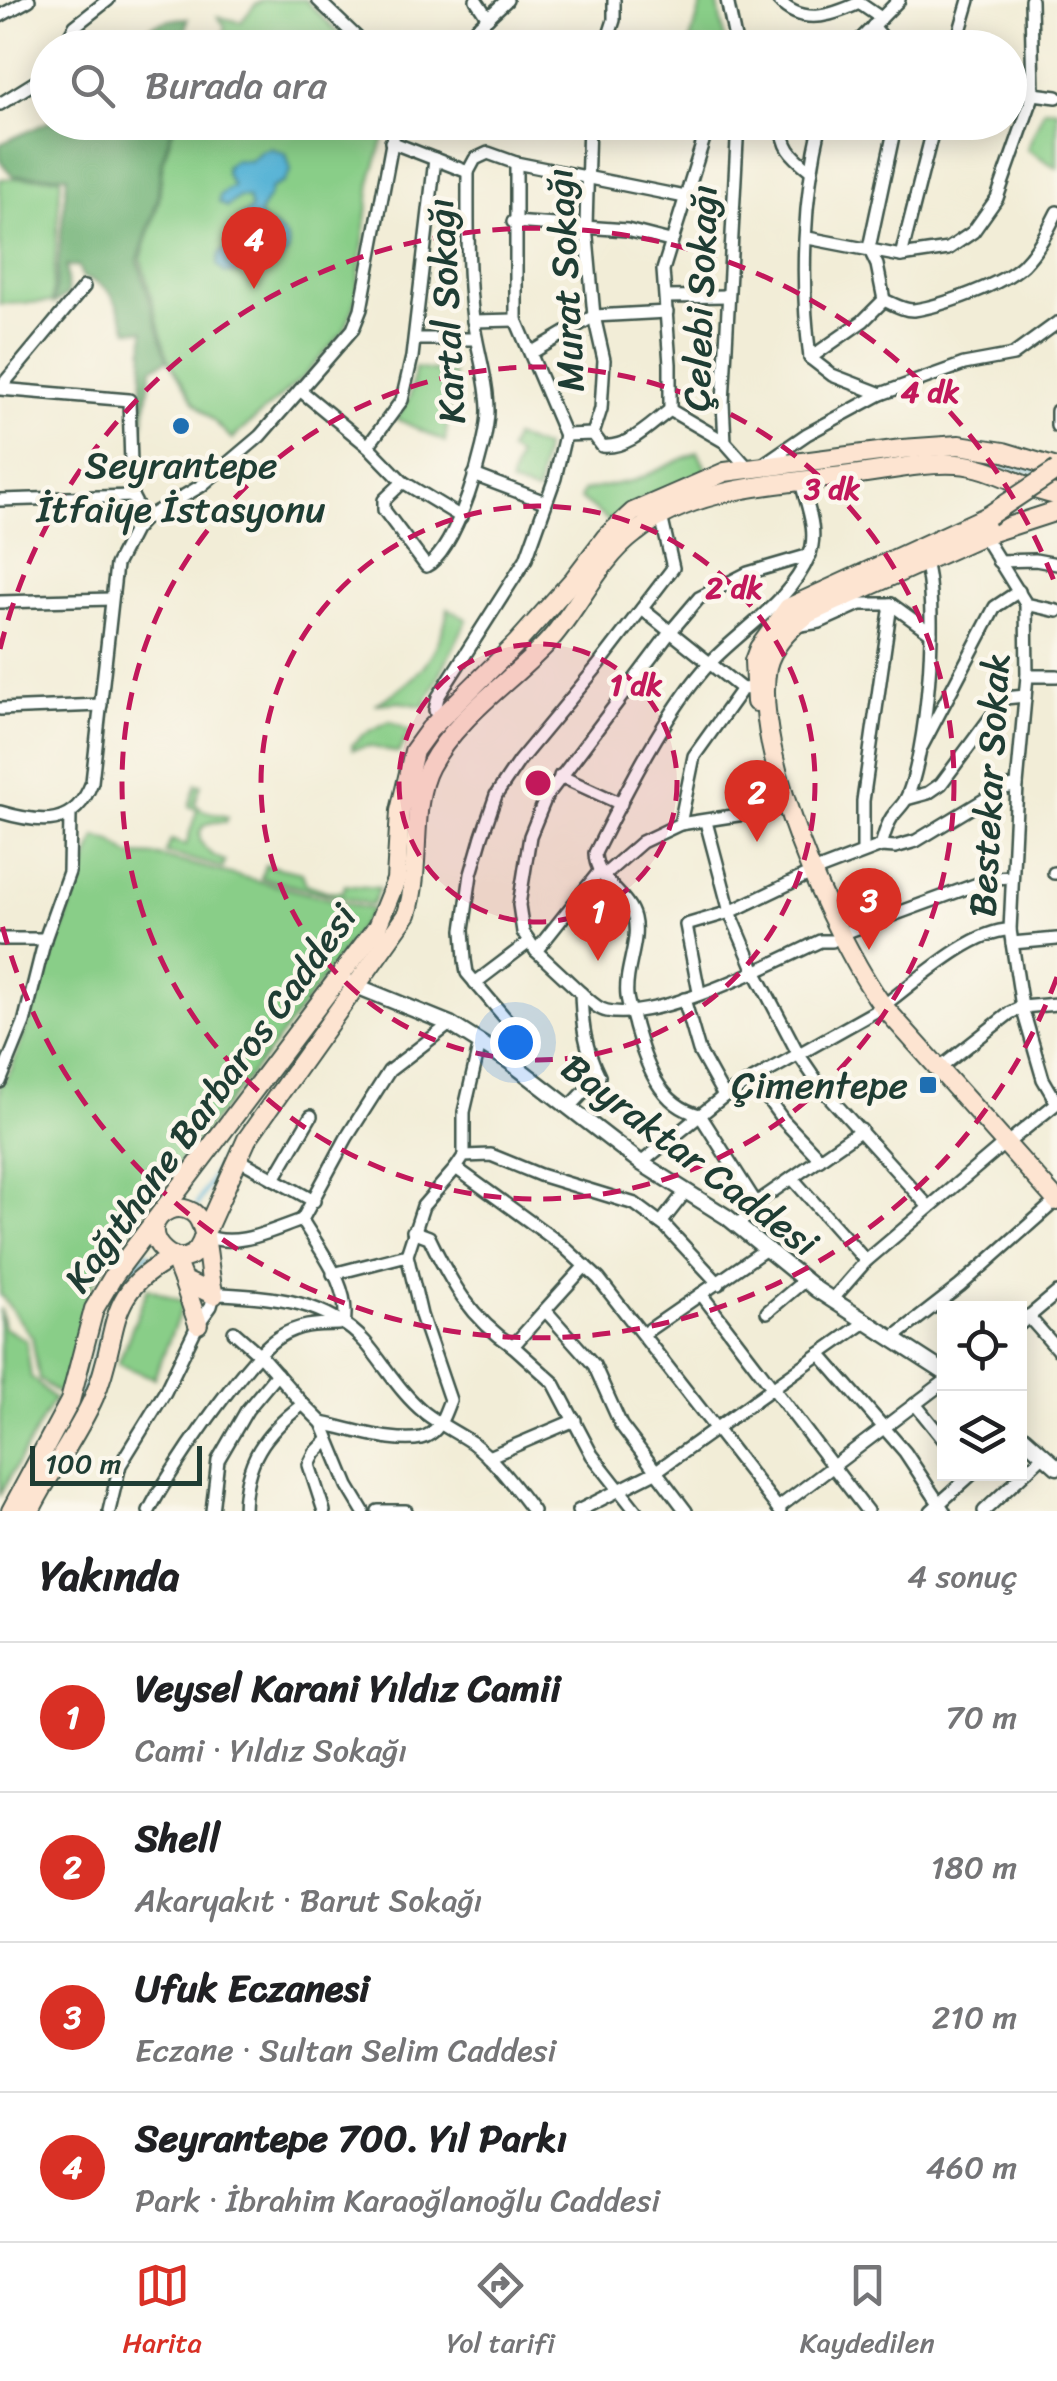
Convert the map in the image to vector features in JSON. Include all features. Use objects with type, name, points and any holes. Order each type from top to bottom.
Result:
[{"type":"main road","name":"Kağıthane Barbaros Caddesi","points":[[11,1511],[70,1401],[94,1308],[114,1275],[377,927],[396,880],[400,811],[414,751],[438,720],[516,644],[606,537],[633,512],[700,480],[753,468],[959,445],[1004,452],[1057,469]]},
{"type":"main road","points":[[902,449],[903,468]]},
{"type":"main road","points":[[787,463],[801,482]]},
{"type":"main road","name":"Kağıthane Barbaros Caddesi","points":[[204,1235],[247,1139],[408,914],[416,888],[419,803],[429,768],[455,730],[548,642],[614,553],[634,533],[705,497],[744,488],[903,468],[970,466],[998,471],[1033,491],[1057,494]]},
{"type":"main road","points":[[1055,1204],[878,1009],[836,937],[782,808],[748,688],[759,648],[788,608],[988,516],[1057,469]]},
{"type":"main road","points":[[782,808],[766,685],[768,664],[792,626],[809,613],[983,535],[1057,510]]},
{"type":"main road","points":[[204,1235],[197,1250],[182,1258],[160,1248],[154,1232],[160,1217],[173,1208],[188,1210],[200,1220],[204,1235],[208,1275],[214,1294]]},
{"type":"main road","name":"Kağıthane Barbaros Caddesi","points":[[30,1511],[94,1397],[118,1307],[131,1286],[150,1268],[174,1257]]},
{"type":"main road","points":[[174,1257],[198,1324]]},
{"type":"main road","points":[[184,1280],[214,1294]]},
{"type":"street","points":[[72,30],[108,0]]},
{"type":"street","points":[[318,0],[349,30]]},
{"type":"street","points":[[476,0],[488,18]]},
{"type":"street","points":[[475,30],[507,0]]},
{"type":"street","points":[[611,30],[614,0]]},
{"type":"street","points":[[727,0],[733,30]]},
{"type":"street","points":[[778,0],[788,10],[822,18],[860,3],[882,30]]},
{"type":"street","points":[[869,30],[899,0]]},
{"type":"street","points":[[960,30],[969,0]]},
{"type":"street","points":[[1027,113],[1033,96],[1031,0]]},
{"type":"street","points":[[0,16],[21,1]]},
{"type":"street","points":[[0,104],[30,83]]},
{"type":"street","points":[[1027,95],[1057,98]]},
{"type":"street","name":"Murat Sokağı","points":[[589,140],[586,226],[594,316],[604,360],[594,434]]},
{"type":"street","points":[[670,410],[663,270],[703,140]]},
{"type":"street","name":"Çelebi Sokağı","points":[[737,140],[724,351],[725,442],[753,468]]},
{"type":"street","points":[[783,140],[810,170]]},
{"type":"street","points":[[817,140],[810,170],[806,330],[810,358],[832,375],[881,394]]},
{"type":"street","points":[[884,300],[869,248],[892,140]]},
{"type":"street","points":[[902,256],[931,140]]},
{"type":"street","points":[[808,238],[902,256],[948,249],[973,232],[998,198],[1018,140]]},
{"type":"street","points":[[0,812],[46,821],[70,814],[85,802],[92,782],[116,565],[134,530],[144,520],[201,486],[260,436],[353,329],[361,309],[390,142],[468,172],[475,159],[488,153],[516,163],[686,197]]},
{"type":"street","points":[[368,446],[402,400],[414,339],[435,159]]},
{"type":"street","points":[[438,720],[438,697],[526,560],[565,435],[516,320],[516,163]]},
{"type":"street","name":"Kartal Sokağı","points":[[403,482],[384,500],[384,510],[426,566],[434,562],[461,517],[488,413],[468,264],[468,172]]},
{"type":"street","points":[[884,300],[910,311],[989,287],[1022,265],[1057,212]]},
{"type":"street","points":[[513,222],[627,230],[670,241]]},
{"type":"street","points":[[0,389],[84,287]]},
{"type":"street","points":[[666,296],[728,296]]},
{"type":"street","points":[[810,358],[863,321],[884,300]]},
{"type":"street","points":[[531,352],[594,316],[667,312]]},
{"type":"street","points":[[473,321],[516,320]]},
{"type":"street","points":[[753,468],[881,394],[964,364],[1014,355],[1057,324]]},
{"type":"street","points":[[414,339],[476,340]]},
{"type":"street","points":[[0,389],[129,400],[132,496],[144,520]]},
{"type":"street","points":[[300,390],[368,446],[403,482],[461,517]]},
{"type":"street","points":[[670,410],[725,442]]},
{"type":"street","points":[[565,435],[594,434],[602,446],[623,444],[670,410]]},
{"type":"street","points":[[1057,412],[1057,426]]},
{"type":"street","points":[[474,476],[546,502]]},
{"type":"street","points":[[756,1203],[700,1114],[682,1110],[663,1093],[646,1061],[626,994],[636,930],[634,914],[601,874],[596,853],[679,704],[710,663],[781,598],[810,555],[814,527],[801,482]]},
{"type":"street","points":[[0,500],[132,496]]},
{"type":"street","points":[[509,1061],[516,1044],[512,1026],[467,973],[464,930],[471,874],[496,795],[542,731],[673,568],[661,516]]},
{"type":"street","name":"Bestekar Sokak","points":[[983,535],[1026,604],[1027,676],[1011,877],[1011,936],[1022,1007],[1043,1079],[1057,1103]]},
{"type":"street","points":[[810,555],[719,586],[700,598],[671,630],[546,796],[530,836],[519,905],[523,932],[602,1010],[632,1013],[684,999],[755,972],[820,940],[994,878],[1011,877]]},
{"type":"street","points":[[998,561],[1057,564]]},
{"type":"street","points":[[881,846],[889,822],[906,799],[918,754],[931,634],[932,597],[924,562]]},
{"type":"street","points":[[918,754],[996,606],[1019,591]]},
{"type":"street","points":[[0,602],[111,599]]},
{"type":"street","points":[[792,626],[820,622],[860,604],[892,604],[931,634]]},
{"type":"street","points":[[863,852],[863,801],[892,604]]},
{"type":"street","points":[[1026,604],[1057,611]]},
{"type":"street","points":[[642,609],[748,688],[694,756],[680,824]]},
{"type":"street","points":[[1027,676],[1057,676]]},
{"type":"street","points":[[906,799],[928,793],[941,784],[1005,698],[1025,696]]},
{"type":"street","points":[[0,708],[101,705]]},
{"type":"street","points":[[560,776],[621,804]]},
{"type":"street","points":[[699,992],[686,925],[730,912],[863,852],[916,840],[1002,789],[1017,785]]},
{"type":"street","points":[[475,983],[533,946],[601,874],[642,842],[680,824],[782,808]]},
{"type":"street","points":[[0,1082],[24,1023],[45,939],[69,872],[70,814]]},
{"type":"street","points":[[706,822],[730,912],[755,972],[799,1054],[823,1090],[929,1207]]},
{"type":"street","points":[[640,1163],[724,1096],[878,1009],[976,938],[996,930],[1011,936],[1057,939]]},
{"type":"street","points":[[0,938],[45,939]]},
{"type":"street","name":"Bayraktar Caddesi","points":[[335,978],[450,1024],[509,1061],[640,1163],[738,1226],[832,1300],[937,1367]]},
{"type":"street","points":[[570,1107],[599,1076],[581,1026],[582,993]]},
{"type":"street","points":[[684,999],[699,1051],[724,1096]]},
{"type":"street","points":[[937,1073],[1022,1007],[1057,1004]]},
{"type":"street","points":[[204,1235],[233,1242],[302,1220],[347,1138],[390,1072],[450,1024]]},
{"type":"street","points":[[322,1423],[415,1441],[431,1434],[441,1422],[450,1400],[421,1315],[406,1255],[423,1206],[464,1156],[464,1112],[480,1043]]},
{"type":"street","points":[[755,1081],[783,1120],[820,1159]]},
{"type":"street","points":[[832,1300],[866,1262],[1057,1103]]},
{"type":"street","points":[[274,1179],[311,1116]]},
{"type":"street","points":[[738,1226],[756,1203],[861,1130]]},
{"type":"street","points":[[464,1156],[491,1155],[540,1175],[635,1204],[661,1223],[718,1284]]},
{"type":"street","points":[[238,1158],[314,1201]]},
{"type":"street","points":[[456,1168],[585,1266],[643,1334],[779,1510],[937,1387]]},
{"type":"street","points":[[792,1178],[866,1262]]},
{"type":"street","points":[[661,1223],[686,1191]]},
{"type":"street","points":[[894,1338],[1055,1204]]},
{"type":"street","points":[[302,1220],[348,1304],[344,1324]]},
{"type":"street","points":[[414,1231],[429,1237],[456,1293],[473,1312],[554,1383],[592,1455],[636,1511]]},
{"type":"street","points":[[643,1334],[766,1249]]},
{"type":"street","points":[[333,1274],[406,1255]]},
{"type":"street","points":[[514,1346],[585,1266]]},
{"type":"street","points":[[767,1312],[805,1280]]},
{"type":"street","points":[[1027,1318],[1057,1293]]},
{"type":"street","points":[[109,1511],[120,1465],[165,1392],[214,1294],[302,1302],[344,1324],[425,1412],[503,1470],[533,1511]]},
{"type":"street","points":[[701,1294],[867,1511]]},
{"type":"street","points":[[545,1310],[594,1365],[621,1425],[686,1511]]},
{"type":"street","points":[[578,1511],[654,1472],[867,1321]]},
{"type":"street","points":[[1027,1323],[1057,1349]]},
{"type":"street","points":[[149,1511],[162,1485],[202,1429],[275,1338],[308,1324],[344,1324]]},
{"type":"street","points":[[234,1332],[322,1423],[348,1486],[363,1511]]},
{"type":"street","points":[[820,1354],[905,1452],[938,1509],[965,1481]]},
{"type":"street","points":[[212,1511],[218,1460],[246,1410],[277,1374]]},
{"type":"street","points":[[244,1511],[246,1486],[261,1444],[275,1426],[303,1404]]},
{"type":"street","points":[[915,1404],[937,1431]]},
{"type":"street","points":[[488,1457],[576,1420]]},
{"type":"street","points":[[324,1511],[309,1465],[328,1440]]},
{"type":"street","points":[[1027,1440],[1057,1467]]},
{"type":"street","points":[[984,1511],[1044,1455]]},
{"type":"street","points":[[378,1511],[406,1511]]},
{"type":"green space","points":[[263,0],[305,0],[336,30],[224,30],[218,17],[241,22]]},
{"type":"green space","points":[[703,0],[717,0],[723,30],[693,30]]},
{"type":"green space","points":[[188,18],[186,30],[145,30],[153,25]]},
{"type":"green space","points":[[1044,109],[1057,109],[1057,168],[1027,149]]},
{"type":"green space","points":[[30,130],[30,140],[168,140],[161,162],[157,201],[138,260],[167,360],[152,368],[141,439],[144,330],[128,330],[113,296],[101,285],[83,278],[78,266],[66,266],[68,294],[54,304],[67,175],[13,176],[0,161],[0,144]]},
{"type":"green space","points":[[170,140],[383,140],[372,175],[355,304],[344,331],[303,377],[232,439],[195,403],[168,359],[141,259],[159,202]]},
{"type":"green space","points":[[61,177],[52,302],[0,304],[0,179]]},
{"type":"green space","points":[[415,368],[454,374],[445,442],[397,419],[410,396]]},
{"type":"green space","points":[[514,437],[544,448],[537,493],[510,484],[518,456],[509,451]]},
{"type":"green space","points":[[698,452],[708,473],[643,498],[610,522],[580,499],[583,491],[636,480]]},
{"type":"green space","points":[[448,608],[467,620],[424,706],[375,704],[403,686],[424,665],[439,639]]},
{"type":"green space","points":[[390,721],[410,731],[398,753],[369,746],[353,749],[352,745],[364,734]]},
{"type":"green space","points":[[196,784],[201,785],[195,804],[202,810],[228,817],[226,822],[206,825],[200,836],[206,850],[225,861],[223,868],[166,853],[171,840],[186,845],[197,810],[189,806]]},
{"type":"green space","points":[[96,837],[112,842],[129,855],[159,856],[373,910],[272,1048],[161,1185],[93,1283],[63,1397],[39,1379],[32,1337],[0,1294],[0,1087],[11,1070]]},
{"type":"green space","points":[[265,865],[302,873],[306,884],[326,891],[343,892],[345,885],[379,888],[372,905],[261,878]]},
{"type":"green space","points":[[148,1288],[184,1302],[154,1378],[118,1364]]},
{"type":"green space","points":[[0,1308],[4,1328],[26,1340],[31,1377],[54,1399],[0,1494]]},
{"type":"water","points":[[270,148],[286,154],[291,170],[284,182],[271,188],[260,216],[284,235],[288,253],[276,265],[247,261],[237,273],[225,273],[217,265],[219,254],[231,245],[251,243],[255,238],[237,220],[251,209],[248,198],[239,197],[227,207],[219,202],[220,195],[233,186],[226,166],[234,160],[250,161]]},
{"type":"waterway","points":[[1002,467],[1042,472]]},
{"type":"waterway","points":[[530,641],[574,592]]},
{"type":"waterway","points":[[418,772],[439,732]]},
{"type":"waterway","points":[[197,1205],[226,1151],[311,1033]]},
{"type":"waterway","points":[[79,1400],[111,1306],[131,1271],[148,1253]]},
{"type":"place","name":"Seyrantepe 700. Yıl Parkı","points":[[254,289]]},
{"type":"place","name":"Seyrantepe İtfaiye İstasyonu","points":[[181,426]]},
{"type":"place","name":"Shell","points":[[757,842]]},
{"type":"place","name":"Ufuk Eczanesi","points":[[869,950]]},
{"type":"place","name":"Veysel Karani Yıldız Camii","points":[[598,961]]},
{"type":"place","name":"Çimentepe","points":[[928,1085]]}]
